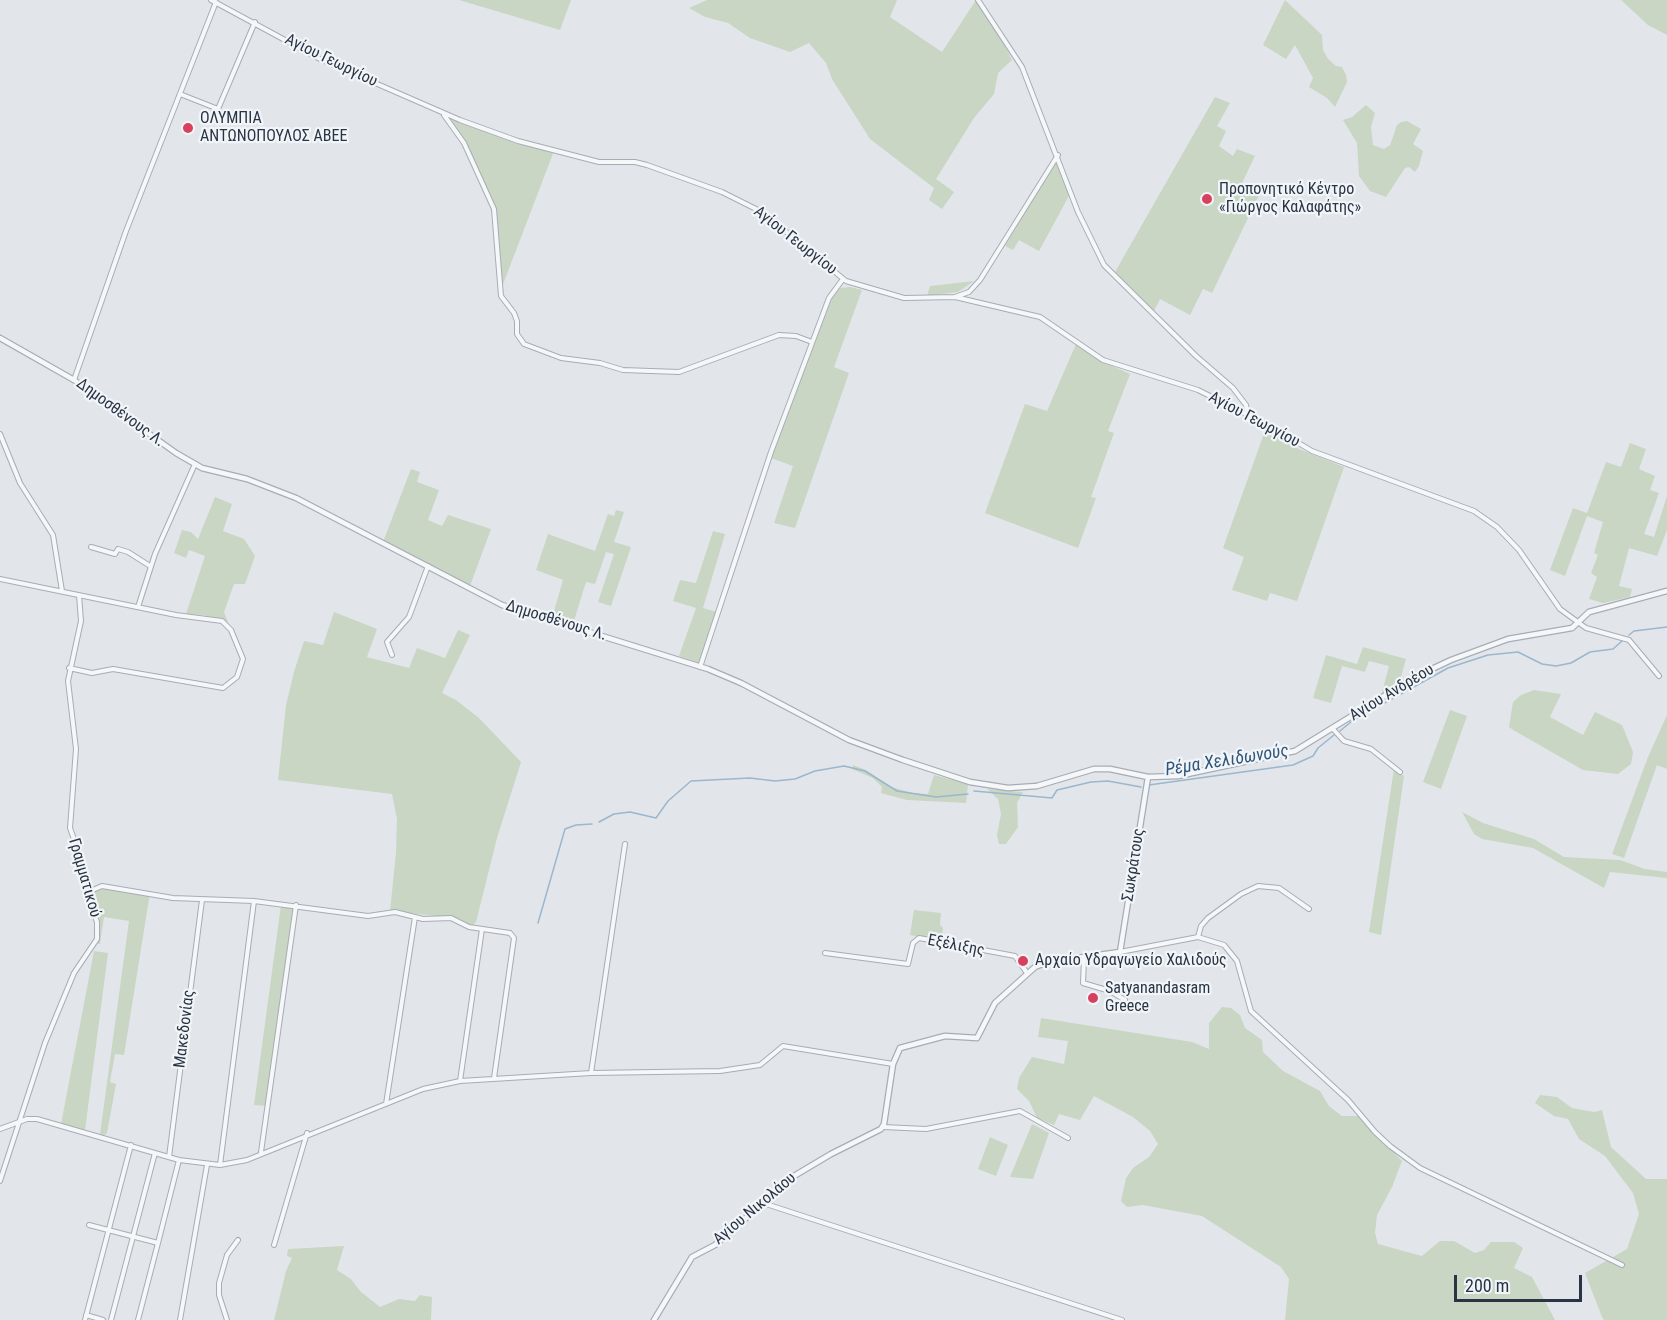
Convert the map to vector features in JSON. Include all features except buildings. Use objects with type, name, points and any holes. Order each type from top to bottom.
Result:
[{"type":"street","points":[[978,0],[1022,67],[1058,154],[1078,212],[1104,264],[1196,356],[1233,388],[1246,405],[1248,416]]},
{"type":"street","points":[[74,380],[112,268],[214,1]]},
{"type":"street","name":"Αγίου Γεωργίου","points":[[214,1],[255,21],[320,59],[442,113],[518,141],[553,148],[599,162],[635,162],[704,184],[762,212],[843,279],[904,298],[955,297],[1040,317],[1103,360],[1196,389],[1312,451],[1398,481],[1486,519],[1519,550],[1560,609],[1586,628],[1629,640],[1659,676]]},
{"type":"street","points":[[180,94],[218,109],[255,21]]},
{"type":"street","points":[[442,113],[464,143],[494,209],[501,296],[514,313],[519,340],[524,344],[561,358],[600,363],[623,370],[679,372],[779,334],[796,336],[812,342]]},
{"type":"street","points":[[955,297],[969,292],[984,275],[1058,154]]},
{"type":"street","points":[[700,667],[771,452],[829,298],[843,279]]},
{"type":"street","name":"Δημοσθένους Λ.","points":[[0,339],[74,380],[195,464],[296,498],[502,605],[700,667],[741,683],[849,740],[970,782],[1024,789],[1094,769],[1110,769],[1148,777]]},
{"type":"street","points":[[0,434],[20,483],[53,535],[62,591]]},
{"type":"street","points":[[138,607],[150,566],[195,464]]},
{"type":"street","points":[[92,546],[115,554],[118,549],[128,552],[150,566]]},
{"type":"street","points":[[392,655],[387,642],[409,617],[428,566]]},
{"type":"street","points":[[0,579],[176,615],[222,621],[231,630],[241,654],[237,677],[228,686],[217,688],[113,669],[92,673],[69,668]]},
{"type":"street","name":"Αγίου Ανδρέου","points":[[1148,777],[1178,776],[1264,759],[1299,749],[1415,677],[1451,660],[1508,639],[1572,628],[1582,617],[1597,609],[1667,591]]},
{"type":"street","name":"Γραμματικού","points":[[0,1181],[45,1043],[74,974],[97,939],[97,922],[86,892],[84,867],[70,828],[76,749],[69,709],[69,668],[81,621],[79,595]]},
{"type":"street","points":[[1333,729],[1344,741],[1371,749],[1400,772]]},
{"type":"street","name":"Σωκράτους","points":[[1120,952],[1148,777]]},
{"type":"street","points":[[591,1073],[625,844]]},
{"type":"street","points":[[86,892],[102,886],[164,897],[254,901],[361,915],[395,912],[432,920],[451,918],[469,927],[514,934],[494,1078]]},
{"type":"street","points":[[1198,937],[1201,926],[1208,918],[1240,894],[1258,886],[1279,888],[1309,909]]},
{"type":"street","name":"Μακεδονίας","points":[[169,1157],[202,900]]},
{"type":"street","points":[[220,1165],[254,901]]},
{"type":"street","points":[[261,1153],[296,905]]},
{"type":"street","points":[[386,1105],[415,917]]},
{"type":"street","points":[[460,1081],[482,929]]},
{"type":"street","points":[[1068,1138],[1020,1111],[926,1129],[883,1127],[893,1064],[900,1048],[907,1044],[945,1036],[977,1038],[995,1003],[1027,973],[1048,962],[1084,959],[1198,937],[1215,941],[1232,952],[1251,1011],[1348,1100],[1390,1146],[1428,1172],[1622,1265]]},
{"type":"street","name":"Εξέλιξης","points":[[825,953],[909,964],[913,943],[919,938],[1015,956],[1027,973]]},
{"type":"street","points":[[1084,959],[1083,983],[1110,990],[1125,1000]]},
{"type":"street","points":[[0,1130],[19,1121],[37,1119],[179,1160],[220,1165],[247,1160],[307,1133],[386,1105],[423,1089],[460,1081],[591,1073],[676,1074],[743,1068],[765,1062],[783,1046],[893,1064]]},
{"type":"street","name":"Αγίου Νικολάου","points":[[654,1320],[692,1257],[715,1245],[762,1202],[814,1163],[883,1127]]},
{"type":"street","points":[[274,1245],[307,1133]]},
{"type":"street","points":[[103,1320],[86,1318],[131,1145]]},
{"type":"street","points":[[111,1320],[155,1153]]},
{"type":"street","points":[[138,1320],[179,1160]]},
{"type":"street","points":[[180,1320],[207,1165]]},
{"type":"street","points":[[762,1202],[1122,1320]]},
{"type":"street","points":[[89,1225],[158,1243]]},
{"type":"street","points":[[226,1320],[219,1295],[219,1283],[227,1255],[238,1240]]},
{"type":"green space","points":[[459,0],[571,0],[560,30]]},
{"type":"green space","points":[[707,0],[897,0],[890,17],[942,52],[976,0],[995,27],[1012,60],[998,73],[994,94],[974,118],[936,179],[954,192],[942,209],[929,200],[934,188],[870,139],[832,79],[826,63],[809,43],[790,52],[750,38],[728,23],[705,17],[689,8]]},
{"type":"green space","points":[[1285,0],[1322,35],[1323,50],[1328,59],[1336,66],[1342,67],[1346,75],[1347,82],[1335,107],[1327,98],[1309,87],[1313,78],[1295,45],[1286,59],[1263,45]]},
{"type":"green space","points":[[1621,0],[1667,0],[1667,35],[1648,25]]},
{"type":"green space","name":"Προπονητικό Κέντρο «Γιώργος Καλαφάτης»","points":[[1215,97],[1230,103],[1217,126],[1226,131],[1219,146],[1233,156],[1237,149],[1255,156],[1242,183],[1261,191],[1212,293],[1203,289],[1190,315],[1160,299],[1154,311],[1115,272]]},
{"type":"green space","points":[[1366,105],[1375,113],[1371,127],[1373,145],[1384,149],[1390,145],[1397,125],[1401,122],[1407,121],[1421,129],[1413,144],[1423,151],[1419,166],[1415,172],[1409,167],[1405,168],[1386,197],[1370,191],[1359,176],[1357,143],[1343,120],[1352,117]]},
{"type":"green space","points":[[450,118],[518,144],[554,151],[502,287],[496,207],[466,143]]},
{"type":"green space","points":[[1057,158],[1070,194],[1039,251],[1019,240],[1013,250],[1005,246]]},
{"type":"green space","points":[[974,281],[958,292],[927,296],[930,286]]},
{"type":"green space","points":[[850,287],[862,290],[834,367],[849,373],[795,528],[774,523],[793,466],[771,458],[832,298],[840,288]]},
{"type":"green space","points":[[1076,344],[1101,361],[1130,374],[1108,431],[1114,433],[1091,497],[1096,498],[1078,548],[985,513],[1025,404],[1047,411]]},
{"type":"green space","points":[[1266,428],[1299,449],[1344,467],[1297,601],[1270,593],[1267,601],[1232,590],[1244,557],[1223,548]]},
{"type":"green space","points":[[1630,443],[1646,449],[1639,469],[1655,476],[1650,490],[1659,493],[1644,534],[1654,537],[1667,496],[1667,530],[1657,556],[1629,548],[1619,586],[1632,589],[1630,597],[1603,603],[1589,599],[1597,577],[1591,573],[1598,555],[1594,553],[1603,522],[1587,516],[1565,576],[1550,570],[1573,508],[1587,513],[1606,462],[1621,467]]},
{"type":"green space","points":[[411,469],[420,472],[417,482],[439,490],[428,520],[442,526],[448,515],[491,529],[470,586],[383,542]]},
{"type":"green space","points":[[215,497],[232,504],[223,531],[244,539],[255,556],[245,584],[234,584],[224,612],[228,622],[204,615],[186,614],[205,556],[189,550],[186,558],[174,553],[182,530],[191,532],[198,539]]},
{"type":"green space","points":[[616,510],[624,512],[614,542],[631,547],[611,606],[598,602],[614,554],[606,552],[595,584],[586,582],[573,624],[552,618],[563,580],[536,570],[548,534],[595,551],[608,514],[614,516]]},
{"type":"green space","points":[[713,531],[725,534],[703,608],[717,612],[701,663],[679,656],[696,608],[673,601],[680,580],[696,583]]},
{"type":"green space","points":[[334,612],[377,629],[367,657],[409,668],[417,648],[445,658],[458,630],[470,635],[442,693],[456,700],[479,718],[521,762],[497,838],[476,922],[472,926],[454,918],[390,911],[397,819],[392,794],[278,780],[286,705],[304,641],[323,645]]},
{"type":"green space","points":[[1363,647],[1406,659],[1399,684],[1381,696],[1389,666],[1369,661],[1365,672],[1342,666],[1331,703],[1313,698],[1326,655],[1357,664]]},
{"type":"green space","points":[[1534,690],[1561,694],[1550,717],[1583,735],[1595,712],[1622,725],[1633,752],[1631,764],[1618,774],[1583,770],[1509,727],[1513,702],[1521,695]]},
{"type":"green space","points":[[1450,710],[1467,716],[1441,789],[1423,782]]},
{"type":"green space","points":[[1667,715],[1667,769],[1657,765],[1624,858],[1612,854],[1648,757]]},
{"type":"green space","points":[[853,765],[866,770],[891,787],[913,793],[928,794],[934,775],[968,784],[966,803],[907,800],[881,793],[882,787],[873,778],[852,769]]},
{"type":"green space","points":[[1394,769],[1404,776],[1381,935],[1369,932]]},
{"type":"green space","points":[[987,789],[1023,792],[1017,803],[1018,827],[1006,844],[999,844],[997,835],[1001,814],[998,799]]},
{"type":"green space","points":[[1462,812],[1483,823],[1534,839],[1564,857],[1620,860],[1645,869],[1667,872],[1667,878],[1610,872],[1604,888],[1533,848],[1482,839],[1474,834]]},
{"type":"green space","points":[[102,887],[150,893],[124,1055],[115,1054],[110,1082],[116,1084],[107,1133],[104,1135],[100,1134],[129,921],[104,917],[100,944],[98,944],[98,920],[89,895]]},
{"type":"green space","points":[[281,905],[294,907],[266,1106],[254,1105]]},
{"type":"green space","points":[[914,910],[941,913],[940,925],[943,928],[941,942],[910,935]]},
{"type":"green space","points":[[94,951],[108,953],[85,1130],[61,1124]]},
{"type":"green space","points":[[1222,1007],[1231,1008],[1240,1015],[1245,1028],[1262,1040],[1263,1052],[1283,1071],[1320,1091],[1329,1106],[1342,1116],[1358,1116],[1402,1161],[1392,1187],[1377,1215],[1375,1233],[1378,1244],[1422,1256],[1440,1241],[1454,1241],[1475,1253],[1484,1250],[1491,1242],[1514,1242],[1523,1248],[1514,1268],[1532,1277],[1555,1320],[1285,1320],[1289,1279],[1281,1267],[1202,1216],[1143,1205],[1127,1207],[1121,1201],[1126,1178],[1133,1168],[1149,1157],[1158,1144],[1150,1131],[1133,1117],[1094,1096],[1080,1120],[1059,1114],[1054,1125],[1037,1118],[1029,1101],[1017,1089],[1019,1078],[1032,1057],[1064,1064],[1068,1041],[1038,1037],[1041,1018],[1192,1042],[1209,1049],[1209,1023]]},
{"type":"green space","points":[[1540,1095],[1557,1097],[1572,1108],[1594,1112],[1602,1110],[1611,1147],[1646,1179],[1667,1179],[1667,1320],[1604,1320],[1602,1317],[1585,1273],[1627,1249],[1639,1214],[1633,1193],[1605,1156],[1579,1139],[1568,1119],[1554,1116],[1535,1103]]},
{"type":"green space","points":[[1032,1124],[1049,1133],[1033,1179],[1010,1177]]},
{"type":"green space","points":[[990,1137],[1008,1145],[996,1176],[978,1169]]},
{"type":"green space","points":[[344,1246],[337,1270],[351,1279],[361,1292],[380,1307],[399,1299],[415,1301],[420,1295],[432,1297],[431,1320],[274,1320],[286,1271],[292,1258],[287,1256],[288,1249]]},
{"type":"waterway","name":"Ρέμα Χελιδωνούς","points":[[1629,635],[1634,631],[1667,627]]},
{"type":"waterway","name":"Ρέμα Χελιδωνούς","points":[[1340,731],[1352,721],[1448,668],[1488,655],[1518,652],[1542,664],[1556,666],[1571,663],[1590,652],[1613,649],[1622,641]]},
{"type":"waterway","name":"Ρέμα Χελιδωνούς","points":[[1149,785],[1293,765],[1313,756],[1318,748],[1334,735]]},
{"type":"waterway","name":"Ρέμα Χελιδωνούς","points":[[599,822],[614,814],[630,812],[656,818],[668,801],[691,781],[750,778],[775,781],[795,779],[815,771],[844,766],[865,771],[897,791],[936,797],[968,794]]},
{"type":"waterway","name":"Ρέμα Χελιδωνούς","points":[[974,791],[1052,798],[1057,790],[1091,782],[1108,781],[1141,787]]},
{"type":"waterway","name":"Ρέμα Χελιδωνούς","points":[[538,923],[565,829],[576,825],[592,824]]},
{"type":"place","name":"ΟΛΥΜΠΙΑ ΑΝΤΩΝΟΠΟΥΛΟΣ ΑΒΕΕ","points":[[188,128]]},
{"type":"place","name":"Προπονητικό Κέντρο «Γιώργος Καλαφάτης»","points":[[1207,199]]},
{"type":"place","name":"Αρχαίο Υδραγωγείο Χαλιδούς","points":[[1023,961]]},
{"type":"place","name":"Satyanandasram Greece","points":[[1093,998]]}]
